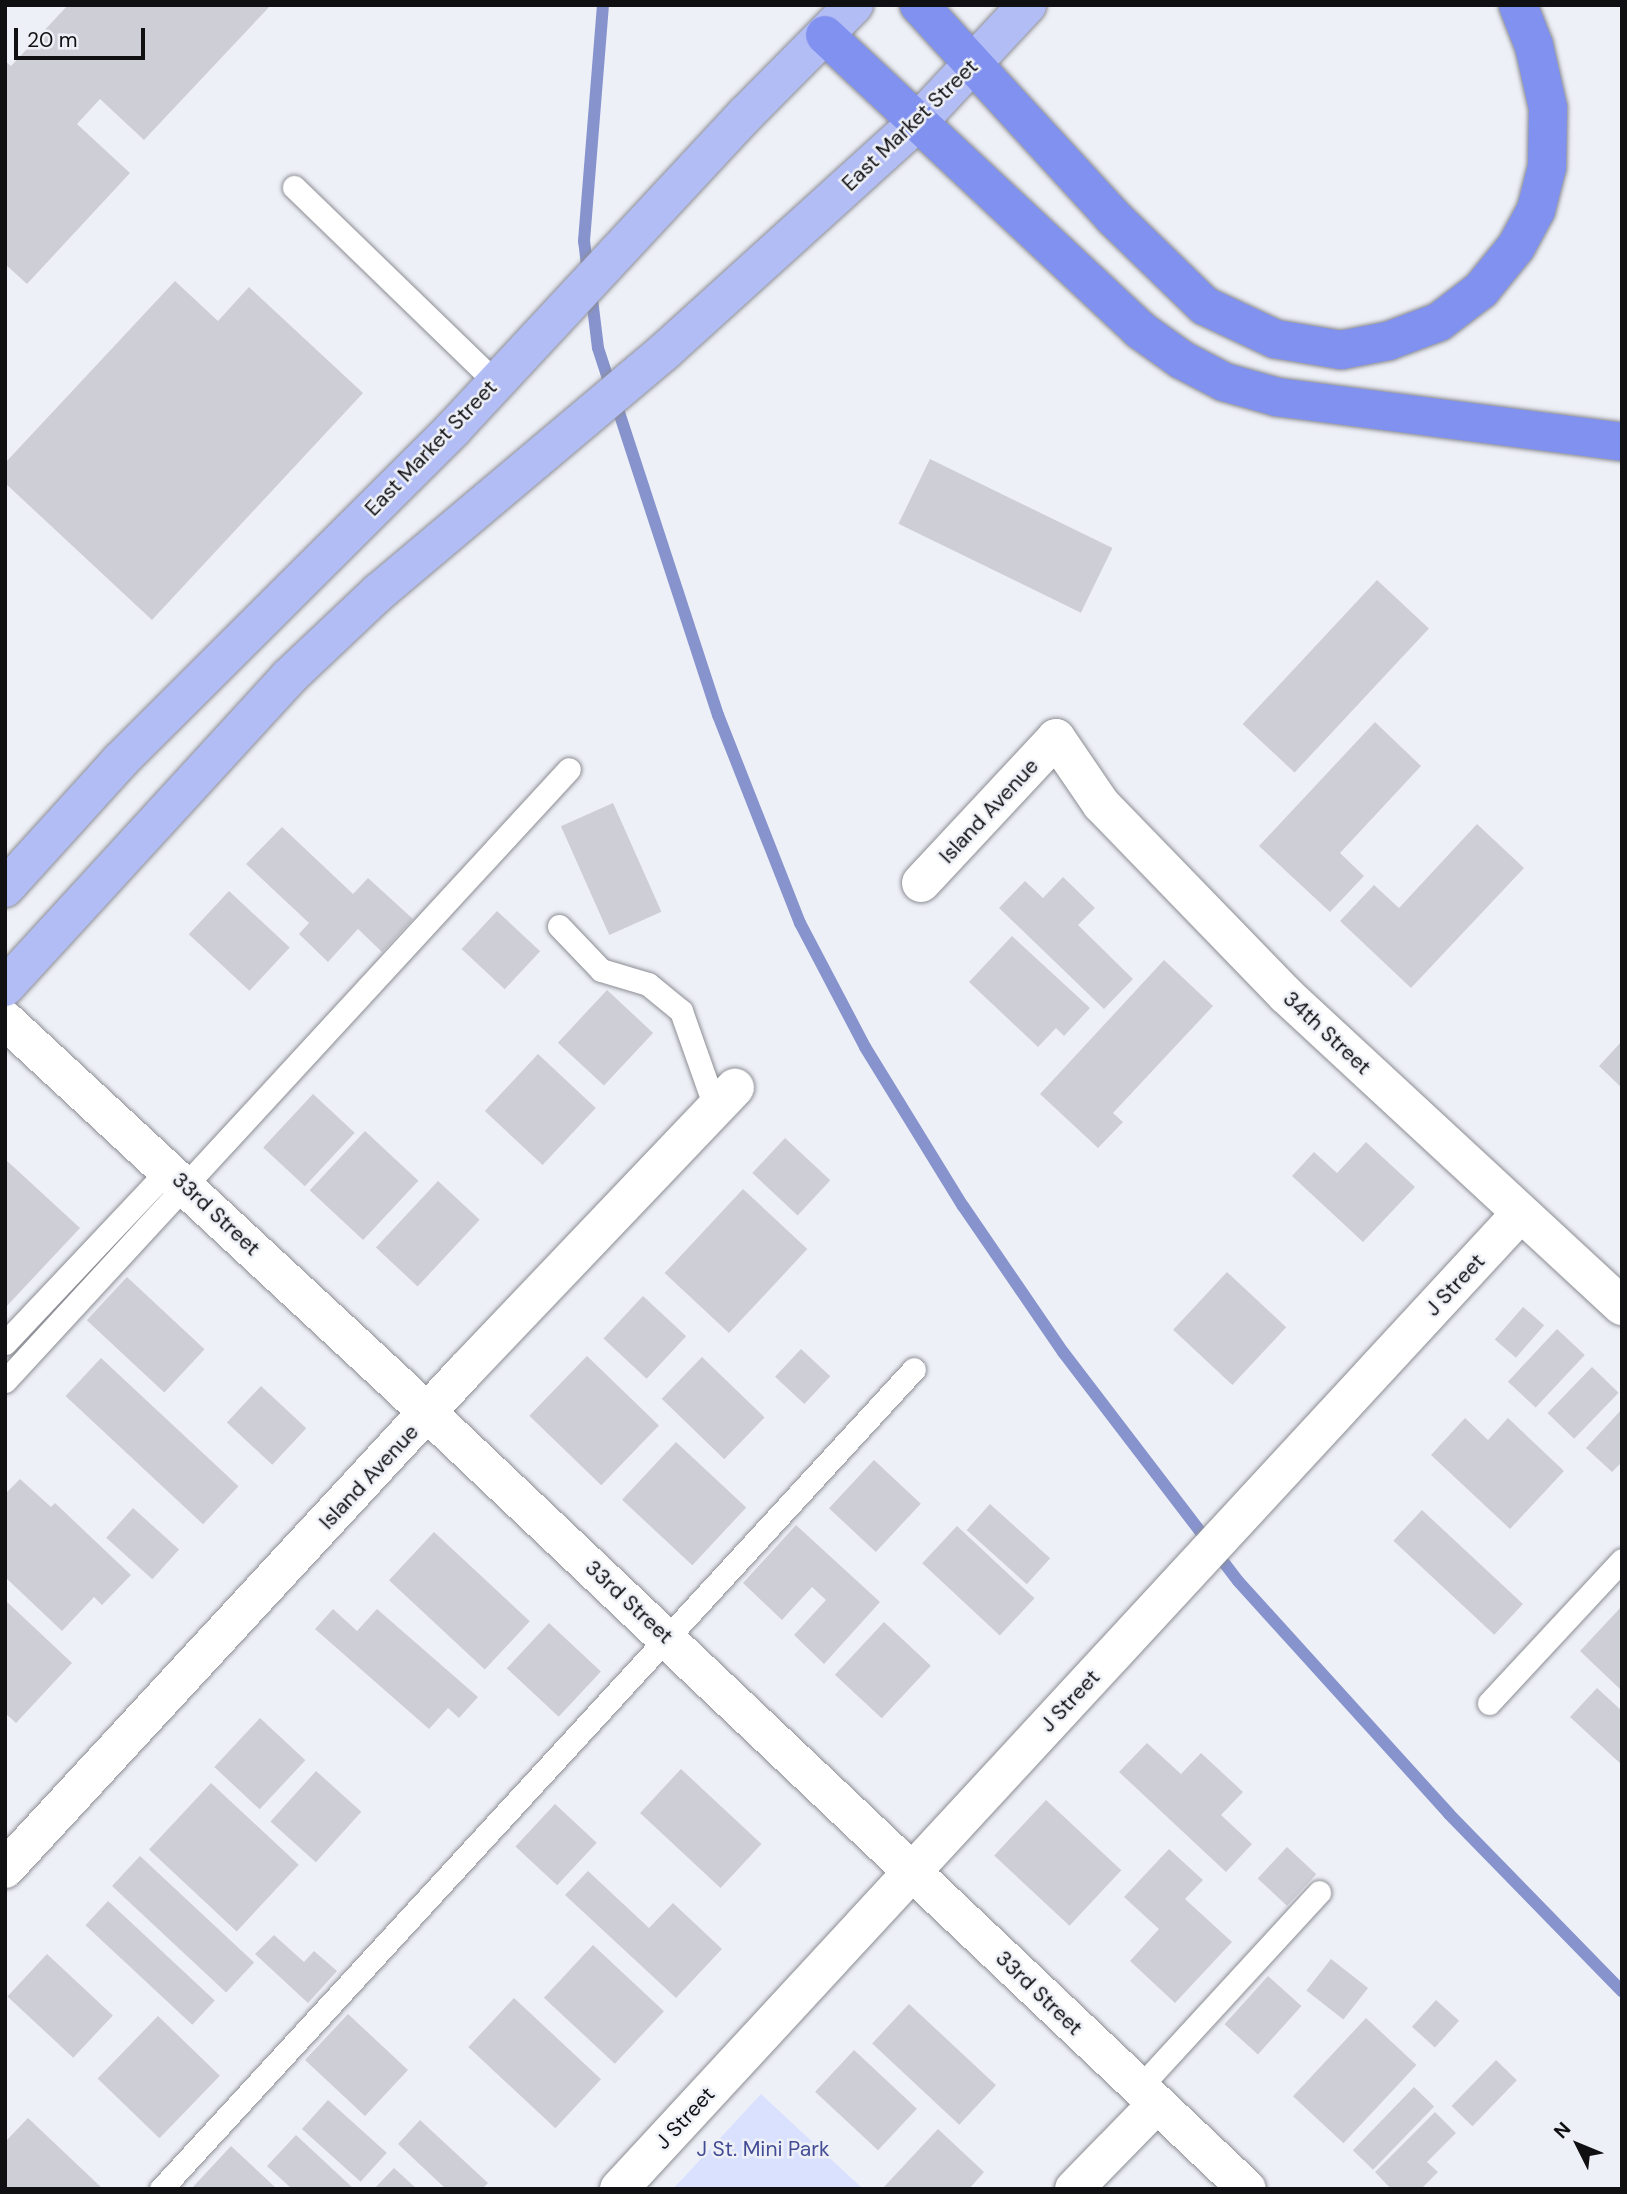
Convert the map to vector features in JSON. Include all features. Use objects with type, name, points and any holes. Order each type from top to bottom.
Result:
[{"type":"highway","points":[[919,5],[1113,217],[1205,306],[1275,339],[1341,350],[1388,341],[1439,322],[1481,290],[1516,247],[1536,210],[1547,167],[1548,108],[1534,46],[1518,5]]},
{"type":"highway","points":[[825,35],[1140,330],[1182,359],[1224,382],[1277,397],[1622,442]]},
{"type":"main road","name":"East Market Street","points":[[5,888],[121,760],[496,383],[639,228],[854,5]]},
{"type":"main road","name":"East Market Street","points":[[5,987],[289,677],[379,592],[664,352],[918,122],[1027,5]]},
{"type":"street","name":"Island Avenue","points":[[921,883],[1056,738]]},
{"type":"street","name":"34th Street","points":[[1056,738],[1101,804],[1276,985],[1622,1306]]},
{"type":"street","name":"33rd Street","points":[[5,1020],[428,1413],[1247,2189]]},
{"type":"street","name":"Island Avenue","points":[[5,1869],[466,1370],[725,1099]]},
{"type":"street","name":"J Street","points":[[619,2189],[1520,1214]]},
{"type":"street","points":[[1074,2189],[1147,2097]]},
{"type":"lane","points":[[294,187],[496,383]]},
{"type":"lane","points":[[5,1343],[177,1177],[569,769]]},
{"type":"lane","points":[[559,926],[601,970],[648,984],[681,1011],[725,1099]]},
{"type":"lane","points":[[5,1381],[177,1177]]},
{"type":"lane","points":[[161,2189],[914,1369]]},
{"type":"lane","points":[[1489,1703],[1622,1560]]},
{"type":"lane","points":[[1147,2097],[1319,1892]]},
{"type":"green space","name":"J St. Mini Park","points":[[761,2094],[863,2189],[673,2189]]},
{"type":"building","points":[[68,5],[271,5],[144,140],[100,99],[77,124],[130,173],[27,284],[5,264],[5,61],[11,66]]},
{"type":"building","points":[[175,281],[218,321],[249,287],[363,393],[152,620],[5,483],[5,463]]},
{"type":"building","points":[[930,459],[1112,548],[1081,613],[898,524]]},
{"type":"building","points":[[1377,580],[1429,628],[1295,772],[1243,724]]},
{"type":"building","points":[[1375,722],[1421,766],[1340,853],[1364,876],[1330,912],[1259,846]]},
{"type":"building","points":[[613,803],[661,912],[609,935],[561,826]]},
{"type":"building","points":[[1477,824],[1524,868],[1411,988],[1340,921],[1374,885],[1399,908]]},
{"type":"building","points":[[282,827],[353,894],[368,878],[413,919],[382,952],[358,929],[328,962],[299,934],[309,923],[246,864]]},
{"type":"building","points":[[1063,877],[1095,908],[1078,925],[1133,979],[1104,1009],[999,908],[1025,881],[1043,898]]},
{"type":"building","points":[[229,891],[290,948],[249,991],[189,934]]},
{"type":"building","points":[[497,911],[540,951],[505,989],[462,949]]},
{"type":"building","points":[[1012,936],[1090,1008],[1064,1036],[1056,1028],[1038,1047],[969,982]]},
{"type":"building","points":[[1164,960],[1213,1006],[1113,1113],[1123,1122],[1098,1148],[1040,1094]]},
{"type":"building","points":[[607,990],[653,1033],[604,1086],[558,1043]]},
{"type":"building","points":[[1622,1041],[1622,1088],[1599,1066]]},
{"type":"building","points":[[538,1054],[596,1108],[543,1165],[485,1111]]},
{"type":"building","points":[[313,1094],[355,1133],[305,1186],[263,1147]]},
{"type":"building","points":[[365,1131],[418,1181],[363,1240],[310,1190]]},
{"type":"building","points":[[785,1138],[830,1180],[798,1215],[752,1173]]},
{"type":"building","points":[[1366,1142],[1415,1187],[1363,1242],[1292,1176],[1314,1152],[1337,1173]]},
{"type":"building","points":[[5,1159],[80,1228],[5,1308]]},
{"type":"building","points":[[438,1181],[480,1220],[418,1286],[376,1248]]},
{"type":"building","points":[[743,1189],[807,1249],[729,1333],[665,1273]]},
{"type":"building","points":[[1227,1272],[1286,1327],[1232,1385],[1173,1330]]},
{"type":"building","points":[[127,1277],[205,1349],[164,1392],[87,1320]]},
{"type":"building","points":[[643,1296],[686,1336],[647,1379],[603,1338]]},
{"type":"building","points":[[1523,1307],[1544,1325],[1516,1358],[1495,1339]]},
{"type":"building","points":[[1557,1329],[1585,1355],[1536,1408],[1508,1382]]},
{"type":"building","points":[[801,1349],[830,1376],[804,1404],[775,1377]]},
{"type":"building","points":[[587,1356],[659,1425],[601,1485],[529,1416]]},
{"type":"building","points":[[702,1357],[765,1417],[724,1459],[662,1399]]},
{"type":"building","points":[[101,1358],[238,1486],[203,1524],[66,1396]]},
{"type":"building","points":[[1592,1367],[1619,1393],[1574,1439],[1548,1413]]},
{"type":"building","points":[[261,1386],[306,1428],[272,1465],[227,1423]]},
{"type":"building","points":[[1622,1409],[1622,1462],[1612,1472],[1586,1448]]},
{"type":"building","points":[[1465,1418],[1488,1440],[1508,1418],[1564,1471],[1510,1529],[1431,1455]]},
{"type":"building","points":[[676,1442],[746,1507],[692,1565],[622,1500]]},
{"type":"building","points":[[874,1460],[921,1504],[876,1552],[829,1508]]},
{"type":"building","points":[[20,1479],[51,1507],[55,1503],[131,1575],[102,1605],[94,1597],[62,1631],[5,1577],[5,1494]]},
{"type":"building","points":[[990,1504],[1050,1558],[1027,1584],[967,1530]]},
{"type":"building","points":[[133,1508],[179,1549],[152,1579],[106,1538]]},
{"type":"building","points":[[1422,1510],[1523,1604],[1494,1635],[1393,1541]]},
{"type":"building","points":[[796,1525],[880,1602],[824,1664],[794,1635],[826,1600],[812,1587],[782,1620],[743,1583]]},
{"type":"building","points":[[957,1526],[1035,1598],[1000,1636],[922,1563]]},
{"type":"building","points":[[434,1532],[530,1621],[485,1670],[389,1580]]},
{"type":"building","points":[[5,1600],[72,1663],[16,1723],[5,1713]]},
{"type":"building","points":[[1622,1606],[1622,1691],[1580,1651]]},
{"type":"building","points":[[333,1609],[357,1631],[377,1609],[478,1697],[459,1718],[448,1708],[429,1729],[315,1629]]},
{"type":"building","points":[[884,1622],[931,1666],[882,1718],[835,1675]]},
{"type":"building","points":[[549,1623],[601,1671],[559,1717],[507,1668]]},
{"type":"building","points":[[1597,1688],[1622,1711],[1622,1765],[1570,1717]]},
{"type":"building","points":[[260,1718],[305,1760],[260,1809],[214,1767]]},
{"type":"building","points":[[1147,1743],[1181,1774],[1201,1753],[1243,1792],[1221,1815],[1252,1844],[1226,1872],[1119,1772]]},
{"type":"building","points":[[681,1769],[761,1844],[721,1888],[640,1813]]},
{"type":"building","points":[[316,1771],[361,1812],[316,1862],[270,1822]]},
{"type":"building","points":[[211,1783],[299,1865],[237,1931],[149,1850]]},
{"type":"building","points":[[1046,1800],[1121,1870],[1069,1926],[994,1856]]},
{"type":"building","points":[[555,1804],[597,1843],[557,1885],[515,1846]]},
{"type":"building","points":[[1287,1847],[1316,1874],[1287,1906],[1258,1878]]},
{"type":"building","points":[[1169,1849],[1203,1880],[1185,1899],[1232,1942],[1175,2003],[1130,1961],[1159,1929],[1124,1897]]},
{"type":"building","points":[[140,1856],[254,1962],[226,1992],[112,1886]]},
{"type":"building","points":[[588,1871],[649,1928],[673,1903],[722,1949],[676,1998],[565,1895]]},
{"type":"building","points":[[108,1901],[215,2001],[192,2025],[85,1925]]},
{"type":"building","points":[[274,1935],[304,1962],[314,1951],[337,1971],[308,2003],[255,1954]]},
{"type":"building","points":[[593,1945],[664,2011],[615,2064],[544,1998]]},
{"type":"building","points":[[47,1954],[113,2015],[73,2058],[7,1996]]},
{"type":"building","points":[[1331,1959],[1368,1988],[1343,2019],[1306,1991]]},
{"type":"building","points":[[1268,1976],[1301,2006],[1258,2054],[1225,2024]]},
{"type":"building","points":[[514,1998],[601,2079],[555,2128],[468,2047]]},
{"type":"building","points":[[1436,2000],[1459,2021],[1435,2047],[1412,2027]]},
{"type":"building","points":[[909,2004],[996,2085],[959,2125],[872,2043]]},
{"type":"building","points":[[348,2014],[408,2070],[365,2116],[305,2060]]},
{"type":"building","points":[[158,2016],[220,2076],[159,2138],[98,2079]]},
{"type":"building","points":[[1366,2018],[1416,2065],[1343,2143],[1293,2096]]},
{"type":"building","points":[[854,2050],[917,2109],[878,2150],[815,2092]]},
{"type":"building","points":[[1496,2060],[1517,2080],[1472,2126],[1452,2106]]},
{"type":"building","points":[[1414,2087],[1434,2106],[1373,2170],[1353,2150]]},
{"type":"building","points":[[328,2100],[387,2153],[361,2182],[302,2129]]},
{"type":"building","points":[[1435,2112],[1456,2133],[1427,2162],[1438,2172],[1421,2189],[1391,2189],[1375,2172]]},
{"type":"building","points":[[28,2118],[103,2189],[5,2189],[5,2142]]},
{"type":"building","points":[[420,2120],[488,2183],[482,2189],[446,2189],[398,2144]]},
{"type":"building","points":[[938,2129],[984,2172],[969,2189],[882,2189]]},
{"type":"building","points":[[296,2135],[354,2189],[292,2189],[267,2166]]},
{"type":"building","points":[[231,2146],[277,2189],[191,2189]]},
{"type":"building","points":[[394,2168],[417,2189],[374,2189]]},
{"type":"waterway","points":[[588,273],[584,241],[603,5]]},
{"type":"waterway","points":[[591,291],[598,348],[718,715],[800,923],[865,1047],[963,1206],[1063,1352],[1238,1581],[1449,1814],[1622,1991]]}]
